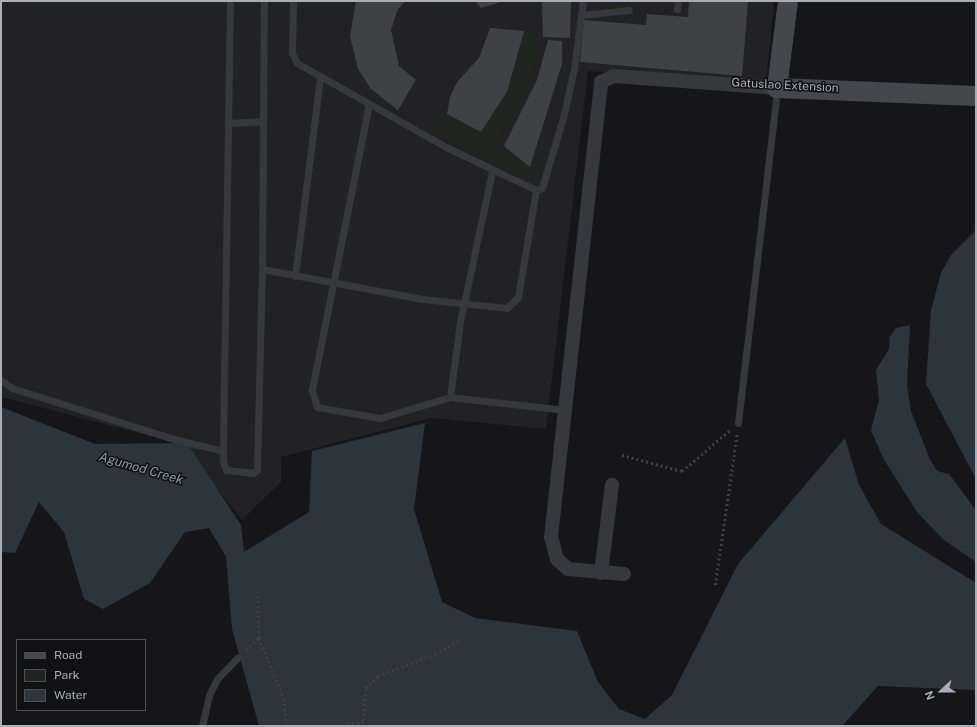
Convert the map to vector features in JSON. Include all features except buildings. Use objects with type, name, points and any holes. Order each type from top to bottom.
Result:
[{"type":"street","points":[[777,88],[788,1]]},
{"type":"street","name":"Gatuslao Extension","points":[[567,410],[575,301],[600,88],[604,79],[614,76],[777,88],[976,96]]},
{"type":"street","points":[[567,410],[551,537],[553,550],[557,560],[568,569],[624,574]]},
{"type":"street","points":[[601,573],[612,484]]},
{"type":"lane","points":[[230,1],[223,451],[226,470],[253,473],[257,470],[262,269],[264,1]]},
{"type":"lane","points":[[293,1],[294,59],[320,77],[492,172],[536,190],[542,188],[564,114],[583,1]]},
{"type":"lane","points":[[611,10],[612,1]]},
{"type":"lane","points":[[677,10],[678,1]]},
{"type":"lane","points":[[581,16],[611,10],[629,10]]},
{"type":"lane","points":[[295,276],[320,77]]},
{"type":"lane","points":[[738,423],[777,88]]},
{"type":"lane","points":[[369,104],[332,283],[312,390],[317,406],[380,418],[450,396],[567,410]]},
{"type":"lane","points":[[228,123],[263,121]]},
{"type":"lane","points":[[450,396],[464,304],[492,172]]},
{"type":"lane","points":[[262,269],[332,283],[464,304],[502,308],[513,305],[518,297],[536,190]]},
{"type":"lane","points":[[1,380],[20,391],[174,439],[223,451]]},
{"type":"lane","points":[[202,726],[209,695],[217,679],[238,657]]},
{"type":"path","points":[[622,455],[682,471],[738,423]]},
{"type":"path","points":[[715,585],[738,423]]},
{"type":"path","points":[[258,591],[259,638],[284,699],[287,726]]},
{"type":"path","points":[[250,647],[259,638]]},
{"type":"path","points":[[342,726],[363,721],[366,688],[378,676],[435,654],[461,639]]},
{"type":"shaded area","points":[[1,1],[774,1],[766,82],[588,71],[546,429],[431,418],[281,457],[281,482],[242,520],[181,444],[1,397]]},
{"type":"green space","points":[[524,31],[539,35],[535,65],[520,102],[495,146],[534,171],[527,181],[432,127],[447,114],[481,132],[507,92]]},
{"type":"water","points":[[976,230],[976,479],[926,384],[931,310],[941,273],[951,255]]},
{"type":"water","points":[[910,325],[907,384],[911,411],[930,460],[937,471],[949,474],[976,510],[976,562],[944,540],[917,512],[883,458],[871,430],[879,400],[876,370],[889,349],[890,336],[896,328]]},
{"type":"water","name":"Agumod Creek","points":[[1,407],[95,444],[187,443],[241,525],[244,552],[309,512],[312,451],[425,423],[414,509],[442,602],[475,618],[577,631],[598,682],[619,709],[645,719],[672,695],[738,564],[845,438],[859,485],[881,524],[976,583],[976,690],[878,686],[842,726],[259,726],[232,629],[226,557],[209,528],[185,532],[150,583],[103,609],[84,599],[64,532],[39,502],[15,553],[1,552]]}]
